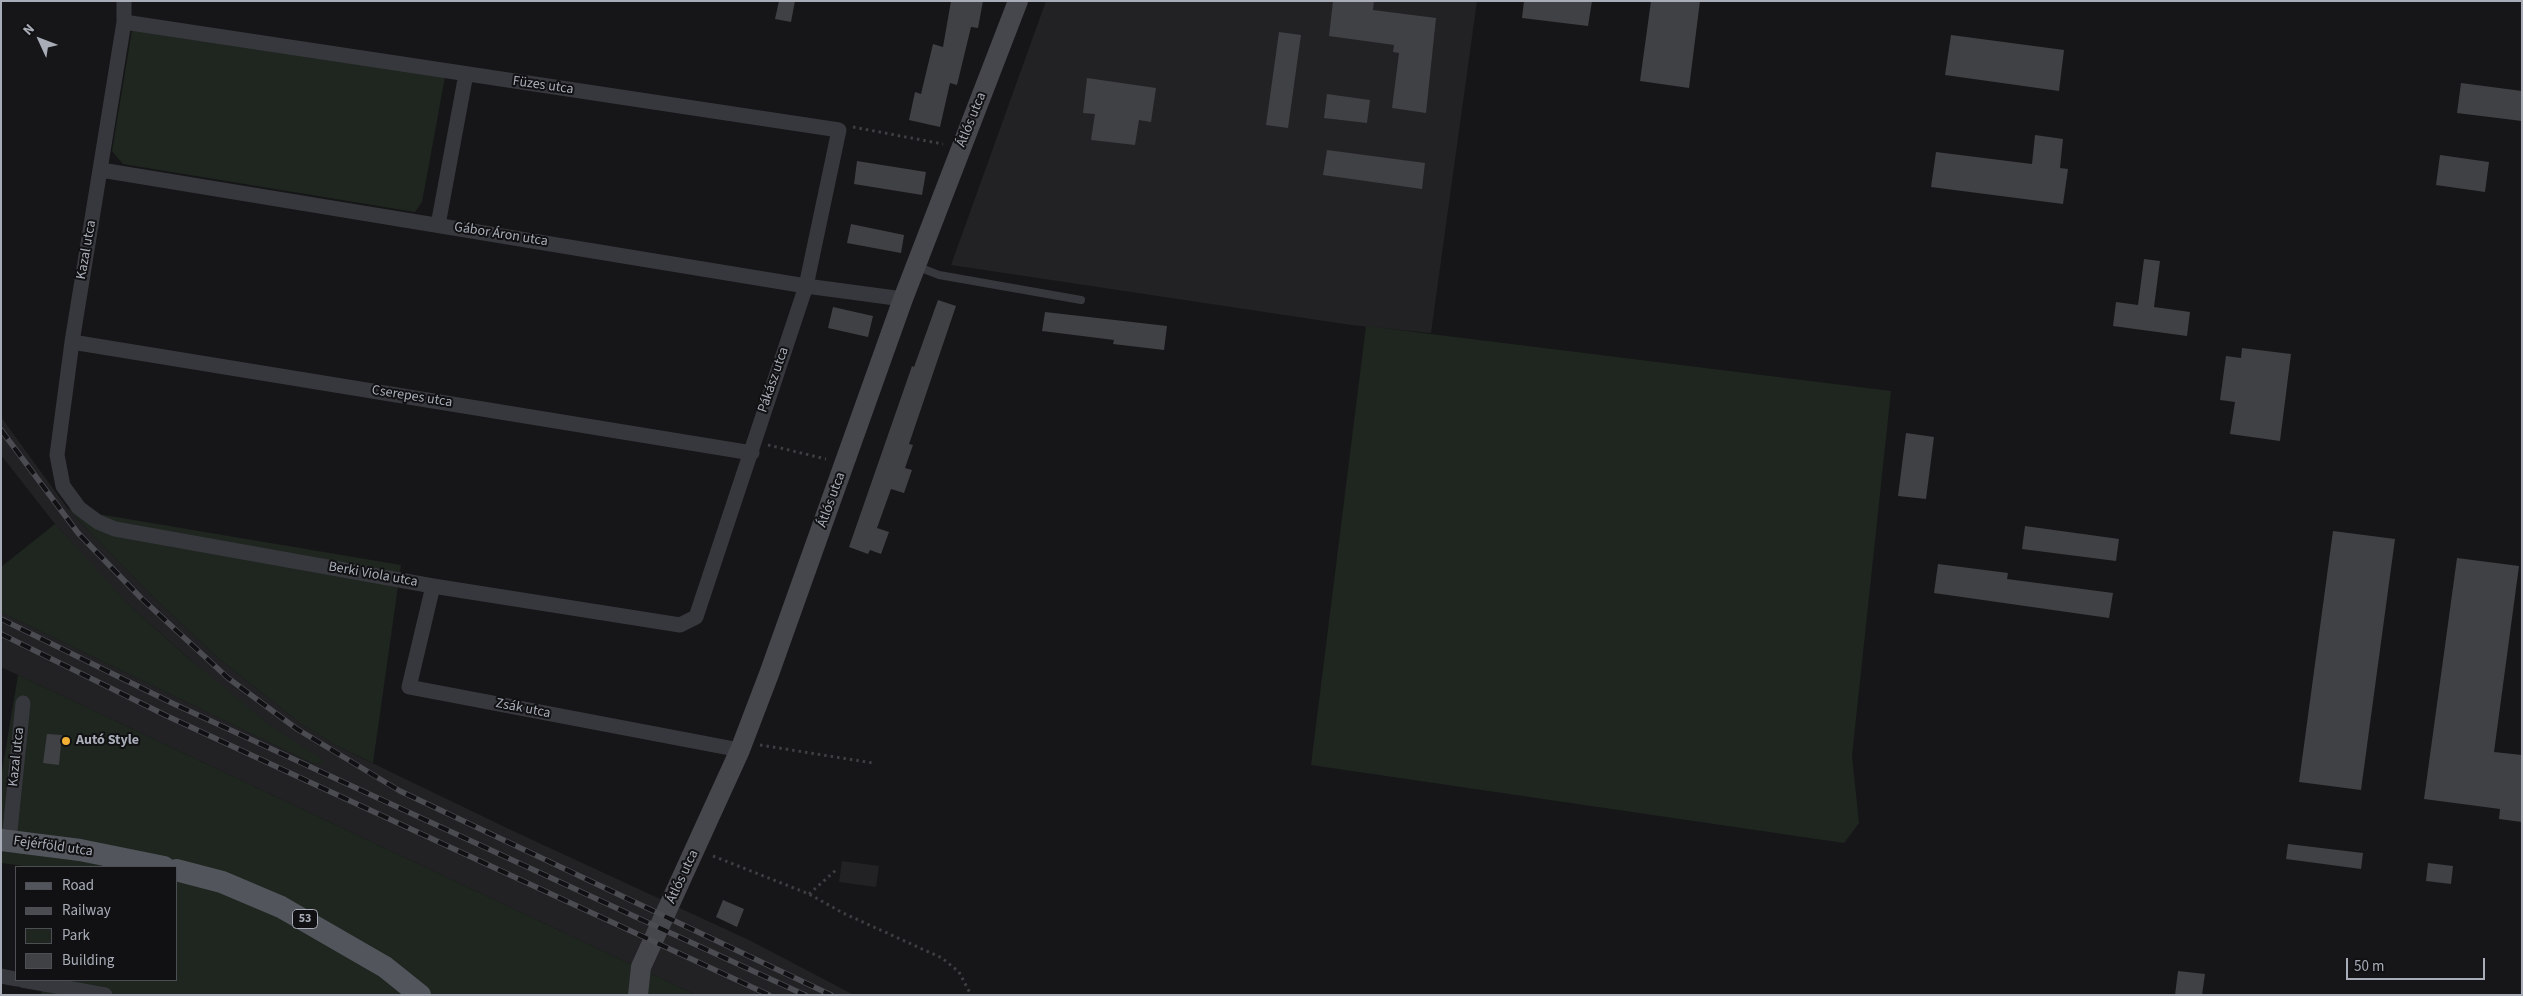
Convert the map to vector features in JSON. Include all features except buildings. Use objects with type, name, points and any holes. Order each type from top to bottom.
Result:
[{"type":"main road","name":"Fejérföld utca","points":[[5,841],[80,850],[159,866]]},
{"type":"main road","name":"53","points":[[178,871],[222,882],[281,907],[385,967],[420,995]]},
{"type":"street","name":"Kazal utca","points":[[69,496],[60,476],[57,456],[72,342],[124,22],[124,1]]},
{"type":"street","name":"Átlós utca","points":[[638,995],[641,967],[741,746],[769,674],[903,299],[1018,1]]},
{"type":"street","name":"Füzes utca","points":[[124,22],[839,130]]},
{"type":"street","points":[[438,225],[466,74]]},
{"type":"street","name":"Pákász utca","points":[[688,623],[696,617],[806,286],[839,130]]},
{"type":"street","name":"Gábor Áron utca","points":[[100,170],[806,286],[903,299]]},
{"type":"street","name":"Cserepes utca","points":[[72,342],[752,447]]},
{"type":"street","name":"Berki Viola utca","points":[[69,496],[87,514],[115,529],[433,586],[680,626],[688,623]]},
{"type":"street","name":"Zsák utca","points":[[433,586],[409,688],[741,746]]},
{"type":"street","name":"Kazal utca","points":[[5,841],[23,702]]},
{"type":"street","points":[[1,976],[15,979]]},
{"type":"street","points":[[28,981],[105,995]]},
{"type":"lane","points":[[916,266],[939,275],[1081,300]]},
{"type":"path","points":[[839,130],[846,126],[961,147]]},
{"type":"path","points":[[752,447],[845,463]]},
{"type":"path","points":[[741,746],[873,762]]},
{"type":"path","points":[[696,849],[809,894],[843,913],[942,958],[959,972],[971,995]]},
{"type":"path","points":[[809,894],[836,870]]},
{"type":"shaded area","points":[[1046,1],[1477,1],[1431,333],[1351,325],[951,265]]},
{"type":"shaded area","points":[[1,417],[68,509],[148,592],[218,658],[300,723],[337,746],[511,830],[751,941],[854,995],[696,995],[1,667],[1,612],[314,764],[324,761],[270,725],[224,690],[128,604],[100,575],[55,524],[1,455]]},
{"type":"shaded area","points":[[842,861],[879,866],[876,887],[839,882]]},
{"type":"green space","points":[[132,30],[445,77],[422,202],[415,212],[123,164],[112,151]]},
{"type":"green space","points":[[1366,326],[1891,391],[1852,756],[1859,823],[1844,843],[1311,765]]},
{"type":"green space","points":[[68,509],[401,565],[373,763],[337,746],[300,723],[218,658],[148,592]]},
{"type":"green space","points":[[55,524],[128,604],[188,658],[270,725],[325,761],[314,764],[1,612],[1,567]]},
{"type":"green space","points":[[18,675],[696,995],[41,995],[43,981],[178,981],[178,866],[24,866],[1,863],[1,777]]},
{"type":"railway","points":[[1,430],[78,533],[141,598],[228,678],[297,729],[400,791],[831,995]]},
{"type":"railway","points":[[1,619],[174,704],[805,995]]},
{"type":"railway","points":[[1,634],[167,716],[769,995]]},
{"type":"place","name":"Autó Style","points":[[66,741]]}]
